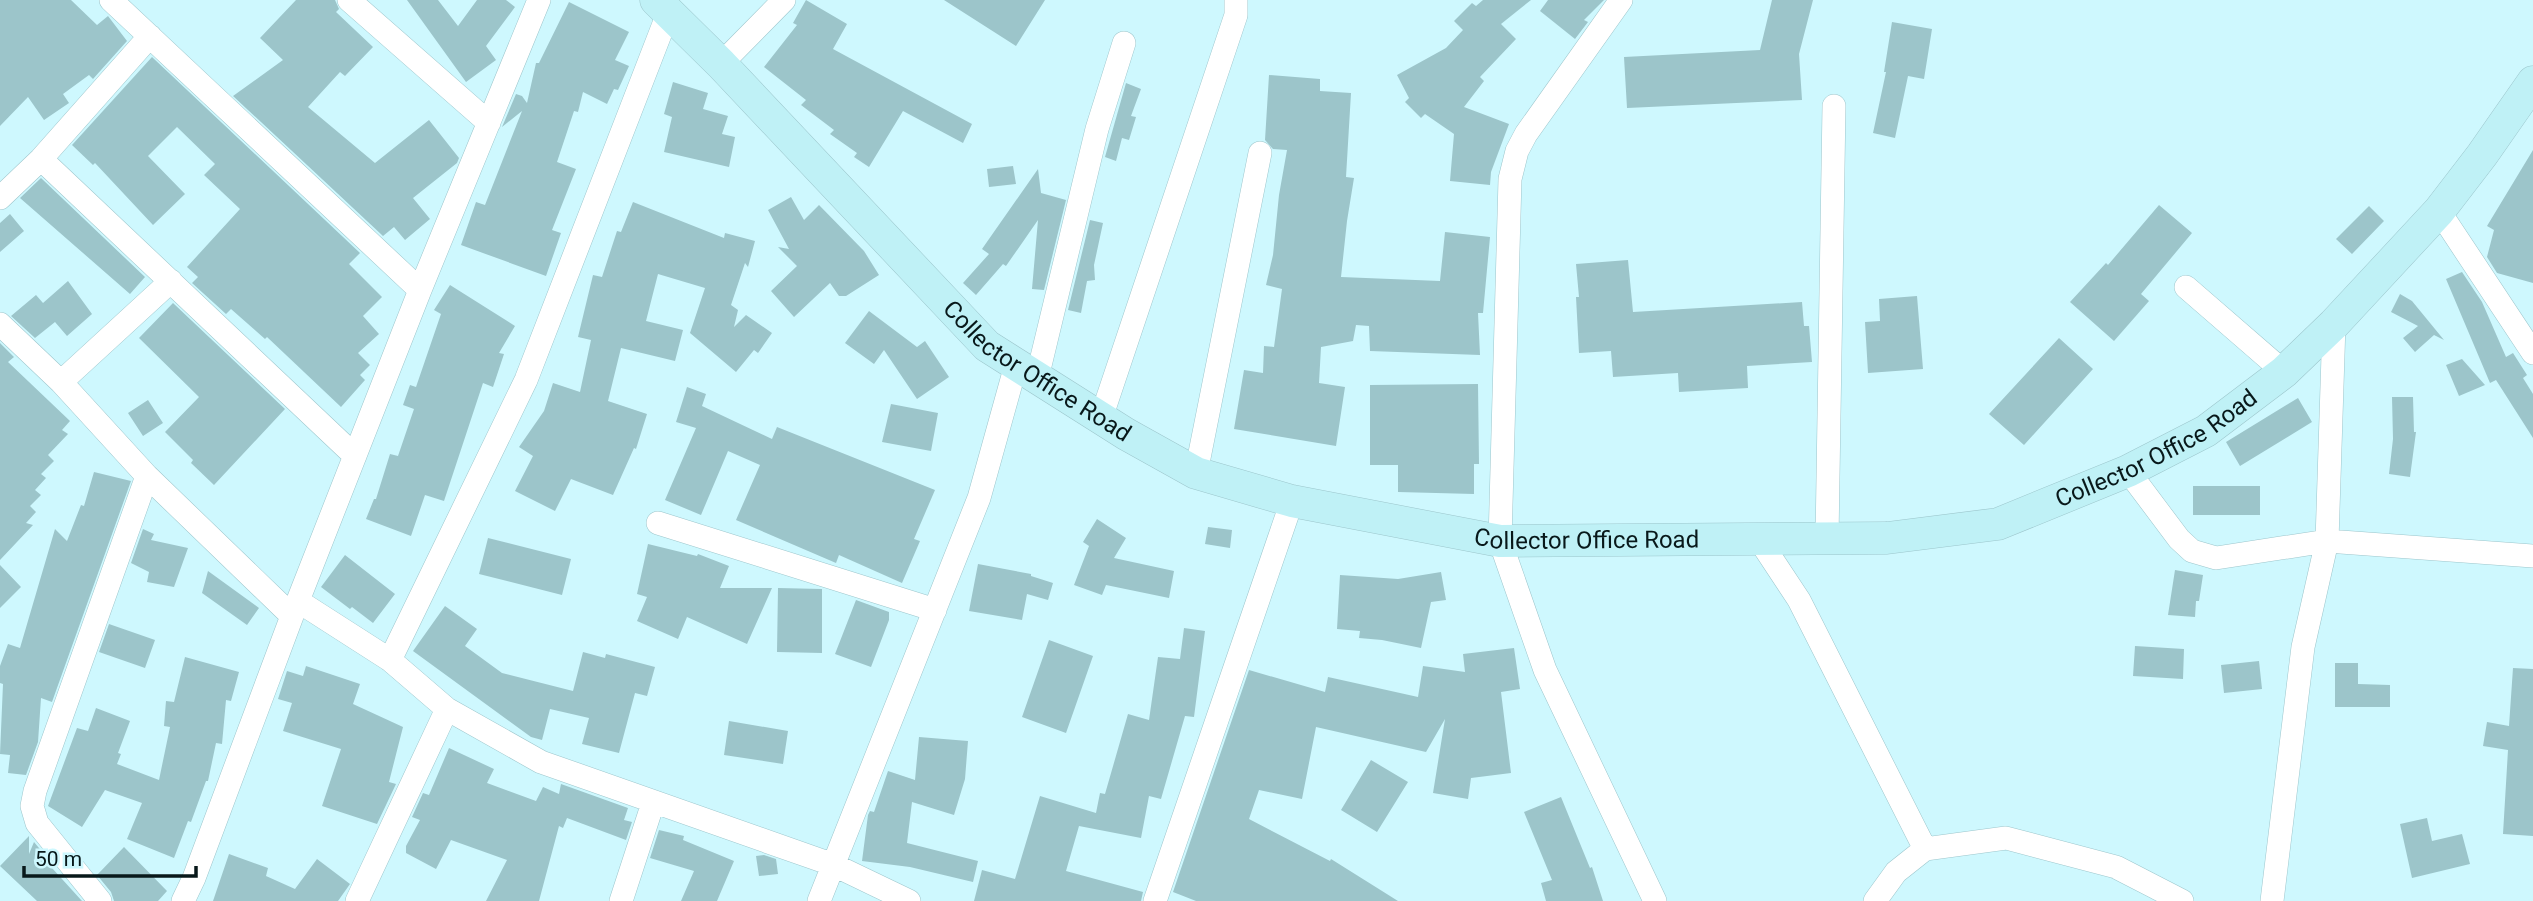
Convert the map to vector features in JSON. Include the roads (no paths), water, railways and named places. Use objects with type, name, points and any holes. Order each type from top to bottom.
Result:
[{"type":"main road","name":"Collector Office Road","points":[[662,6],[721,64],[987,346],[1101,418],[1196,473],[1292,501],[1500,541],[1886,538],[1998,524],[2128,471],[2206,431],[2284,372],[2334,324],[2438,211],[2482,155],[2533,82]]},
{"type":"street","points":[[111,0],[420,290]]},
{"type":"street","points":[[349,0],[489,123]]},
{"type":"street","points":[[183,901],[420,290],[539,0]]},
{"type":"street","points":[[721,64],[784,0]]},
{"type":"street","points":[[1620,0],[1527,134],[1517,151],[1510,179],[1500,541],[1545,670],[1655,901]]},
{"type":"street","points":[[1101,418],[1241,5]]},
{"type":"street","points":[[390,660],[526,380],[662,6]]},
{"type":"street","points":[[0,198],[41,159],[150,36]]},
{"type":"street","points":[[819,901],[1027,371],[1124,43]]},
{"type":"street","points":[[1826,539],[1834,106]]},
{"type":"street","points":[[1196,473],[1260,153]]},
{"type":"street","points":[[41,159],[355,456]]},
{"type":"street","points":[[2438,211],[2532,355]]},
{"type":"street","points":[[61,382],[172,281]]},
{"type":"street","points":[[2186,287],[2284,372]]},
{"type":"street","points":[[0,324],[61,382],[147,476],[295,609],[390,660],[447,709],[541,762],[834,865],[909,901]]},
{"type":"street","points":[[2272,901],[2303,647],[2327,541],[2334,324]]},
{"type":"street","points":[[2128,471],[2179,539],[2192,551],[2216,558],[2327,541],[2533,556]]},
{"type":"street","points":[[100,901],[37,822],[32,806],[39,778],[147,476]]},
{"type":"street","points":[[1154,901],[1292,501]]},
{"type":"street","points":[[658,523],[934,610]]},
{"type":"street","points":[[1758,538],[1799,600],[1925,849]]},
{"type":"street","points":[[357,901],[447,709]]},
{"type":"street","points":[[621,901],[653,803]]},
{"type":"street","points":[[1875,901],[1896,873],[1925,849],[2006,838],[2116,867],[2182,901]]}]
